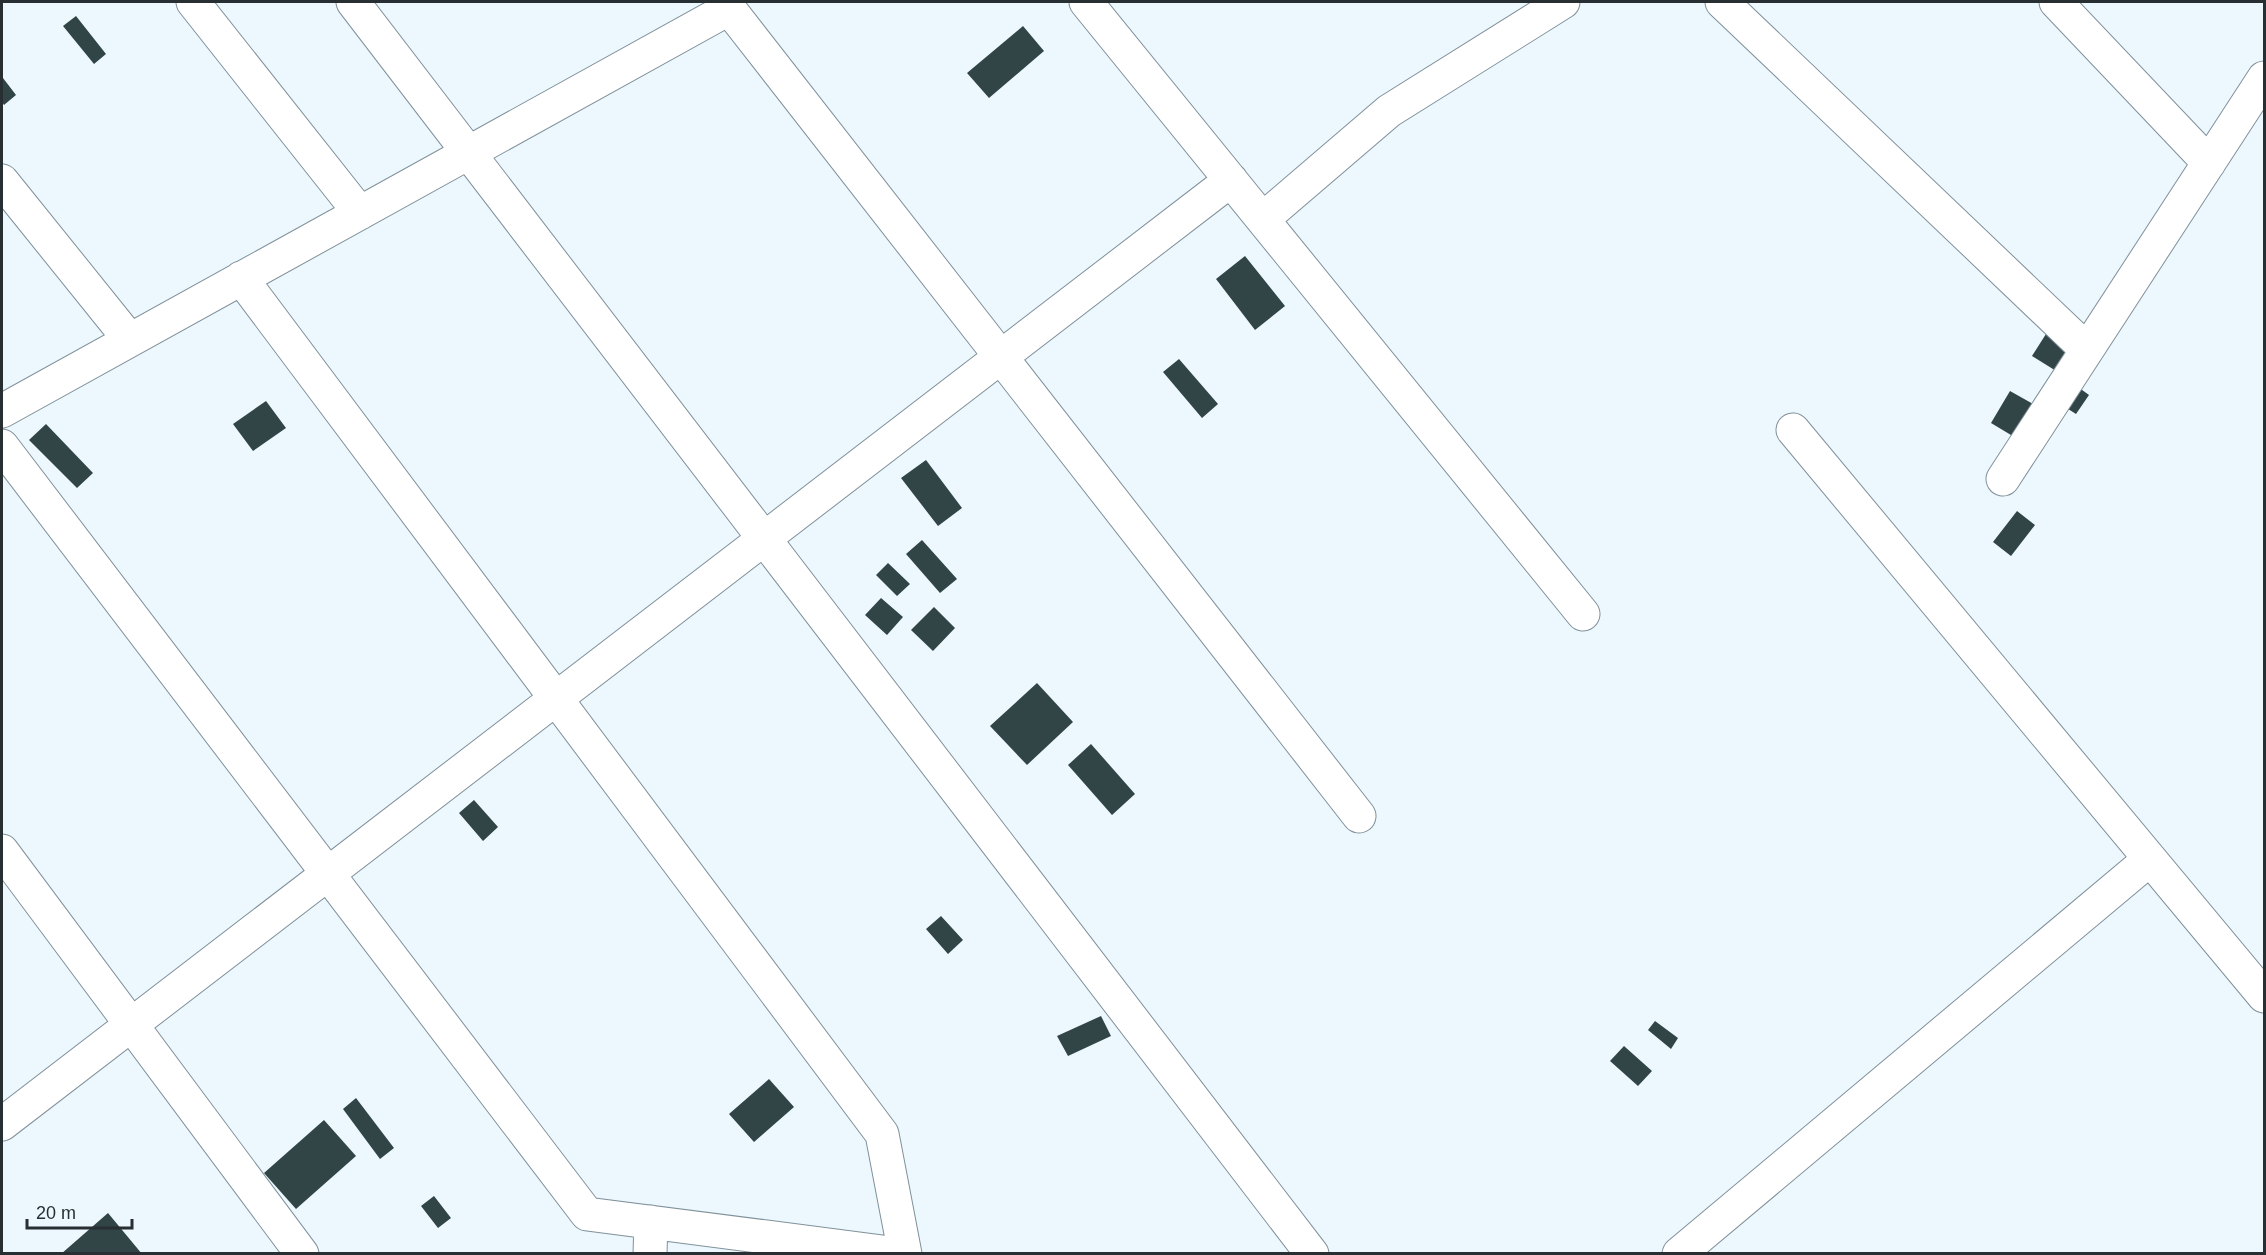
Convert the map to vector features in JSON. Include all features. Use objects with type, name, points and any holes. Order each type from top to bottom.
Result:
[{"type":"street","points":[[194,2],[360,213]]},
{"type":"street","points":[[353,2],[1312,1254]]},
{"type":"street","points":[[1086,2],[1583,614]]},
{"type":"street","points":[[1263,219],[1389,111],[1563,2]]},
{"type":"street","points":[[1722,2],[2087,350]]},
{"type":"street","points":[[2056,2],[2209,163]]},
{"type":"street","points":[[2,411],[469,152],[727,5],[1359,816]]},
{"type":"street","points":[[2003,479],[2265,78]]},
{"type":"street","points":[[2,1124],[1231,180]]},
{"type":"street","points":[[2,181],[130,340]]},
{"type":"street","points":[[242,278],[882,1134],[905,1254]]},
{"type":"street","points":[[1793,430],[2265,996]]},
{"type":"street","points":[[2,446],[587,1214],[650,1238],[898,1254]]},
{"type":"street","points":[[2,851],[302,1254]]},
{"type":"street","points":[[1678,1254],[2150,859]]},
{"type":"building","points":[[76,16],[106,54],[94,64],[63,26]]},
{"type":"building","points":[[1023,26],[1044,51],[989,98],[967,73]]},
{"type":"building","points":[[3,78],[16,95],[4,105],[2,102]]},
{"type":"building","points":[[1245,256],[1285,306],[1255,330],[1216,279]]},
{"type":"building","points":[[2046,334],[2075,352],[2061,374],[2032,356]]},
{"type":"building","points":[[1179,359],[1218,404],[1202,418],[1163,372]]},
{"type":"building","points":[[2078,387],[2089,395],[2076,414],[2065,407]]},
{"type":"building","points":[[2010,391],[2040,408],[2021,441],[1991,423]]},
{"type":"building","points":[[266,401],[286,428],[253,451],[233,424]]},
{"type":"building","points":[[46,424],[93,473],[77,488],[29,440]]},
{"type":"building","points":[[926,460],[962,508],[938,526],[901,478]]},
{"type":"building","points":[[2017,511],[2035,525],[2011,556],[1993,542]]},
{"type":"building","points":[[922,540],[957,579],[940,593],[906,554]]},
{"type":"building","points":[[888,563],[910,584],[897,596],[876,575]]},
{"type":"building","points":[[881,598],[903,617],[887,635],[865,615]]},
{"type":"building","points":[[934,607],[955,628],[933,651],[911,630]]},
{"type":"building","points":[[1037,683],[1073,722],[1027,765],[990,726]]},
{"type":"building","points":[[1091,744],[1135,794],[1112,815],[1068,765]]},
{"type":"building","points":[[474,800],[498,827],[483,841],[459,813]]},
{"type":"building","points":[[941,916],[963,940],[948,954],[926,929]]},
{"type":"building","points":[[1101,1016],[1111,1036],[1068,1056],[1057,1036]]},
{"type":"building","points":[[1655,1021],[1678,1038],[1671,1049],[1648,1030]]},
{"type":"building","points":[[1624,1046],[1652,1071],[1638,1086],[1610,1061]]},
{"type":"building","points":[[769,1079],[794,1107],[754,1142],[729,1114]]},
{"type":"building","points":[[356,1098],[394,1148],[380,1159],[343,1109]]},
{"type":"building","points":[[324,1120],[356,1156],[296,1209],[264,1173]]},
{"type":"building","points":[[434,1196],[451,1218],[438,1228],[421,1206]]},
{"type":"building","points":[[108,1213],[142,1254],[61,1254]]}]
